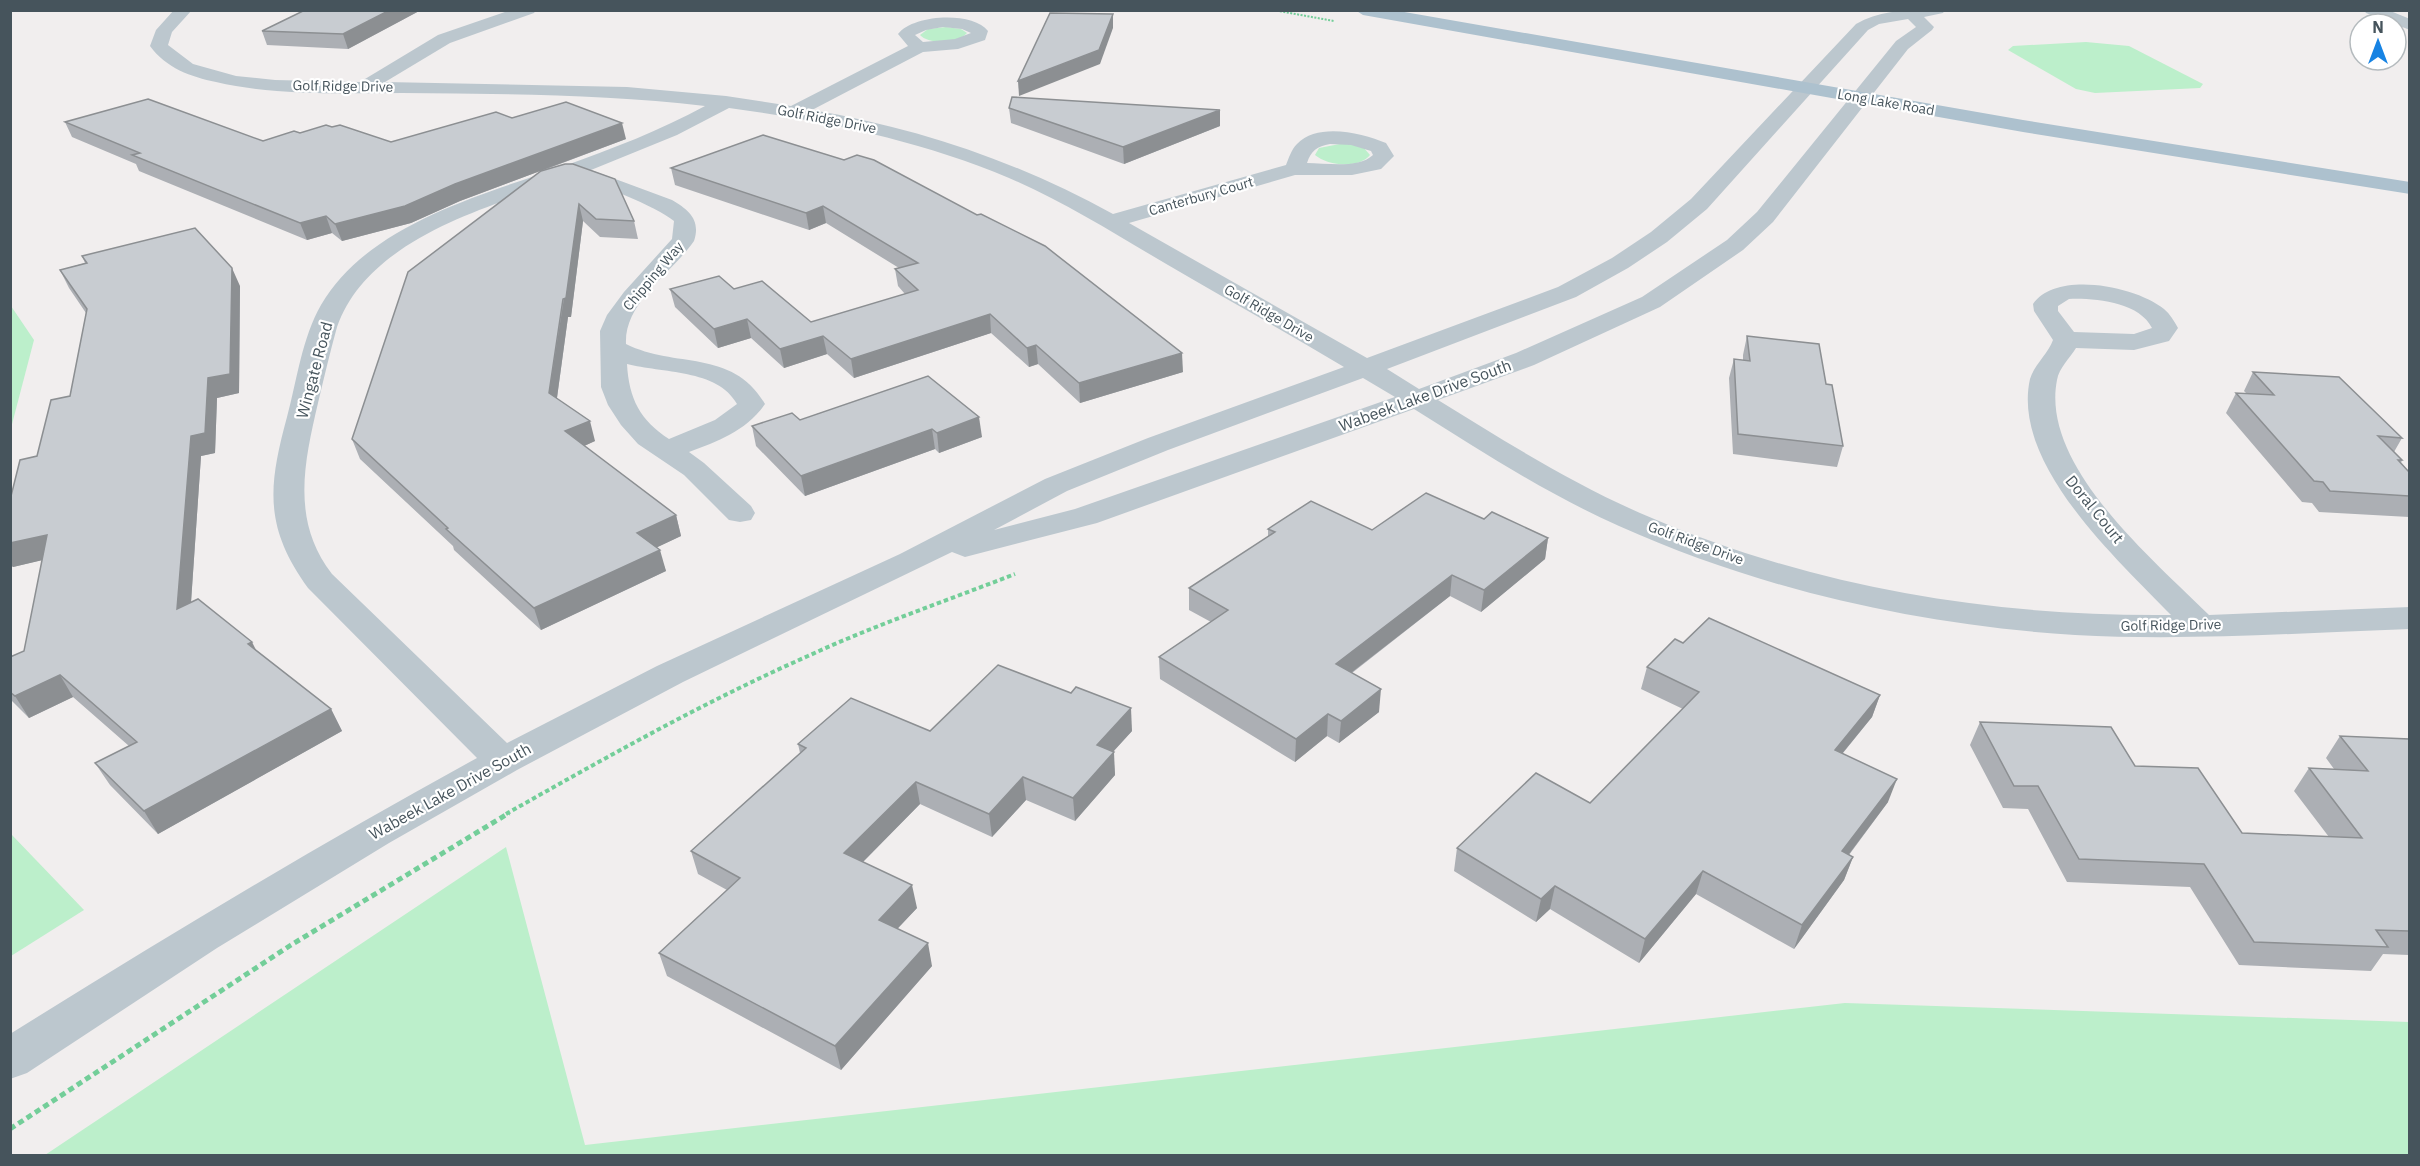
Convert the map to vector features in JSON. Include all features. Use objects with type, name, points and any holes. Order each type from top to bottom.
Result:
[{"type":"main road","name":"Long Lake Road","points":[[1363,10],[1860,98],[2409,188]]},
{"type":"street","name":"Golf Ridge Drive","points":[[184,10],[164,30],[159,46],[179,64],[196,71],[239,81],[364,87],[568,90],[726,102],[794,112],[888,132],[978,159],[1036,183],[1109,222],[1365,368],[1547,479],[1700,548],[1783,574],[1872,597],[1975,615],[2069,624],[2199,625],[2409,618]]},
{"type":"street","points":[[364,87],[444,39],[528,10]]},
{"type":"street","points":[[1893,10],[1913,15]]},
{"type":"street","name":"Wabeek Lake Drive South","points":[[10,1059],[202,936],[375,832],[503,761],[669,674],[911,561],[1056,486],[1158,444],[1567,292],[1620,263],[1659,237],[1699,204],[1803,88],[1862,27],[1874,20],[1937,10]]},
{"type":"street","points":[[2372,10],[2409,25]]},
{"type":"street","name":"Wabeek Lake Drive South","points":[[911,561],[1086,516],[1525,359],[1651,302],[1735,246],[1765,217],[1851,112],[1902,45],[1926,27],[1913,15]]},
{"type":"street","points":[[794,112],[919,47]]},
{"type":"street","name":"Wingate Road","points":[[503,761],[320,581],[302,555],[293,532],[288,506],[295,438],[329,314],[344,290],[373,262],[436,221],[467,207],[671,131],[726,102]]},
{"type":"street","name":"Chipping Way","points":[[570,170],[675,211],[684,219],[687,229],[683,241],[633,297],[620,315],[613,331],[615,387],[622,405],[648,438],[694,469],[740,513]]},
{"type":"street","name":"Canterbury Court","points":[[1109,222],[1294,170]]},
{"type":"street","name":"Doral Court","points":[[2066,340],[2063,351],[2045,372],[2041,396],[2046,431],[2058,462],[2093,511],[2199,625]]},
{"type":"street","points":[[614,348],[637,359],[715,374],[742,388],[748,397],[751,404],[747,411],[730,423],[668,450]]},
{"type":"path","points":[[10,1129],[329,921],[490,823],[623,749],[782,667],[1026,570]]},
{"type":"green space","points":[[946,27],[961,29],[967,33],[957,39],[943,42],[930,40],[920,35],[928,29]]},
{"type":"green space","points":[[2086,42],[2129,46],[2203,84],[2200,88],[2095,93],[2076,89],[2008,50],[2013,46]]},
{"type":"green space","points":[[1345,143],[1363,147],[1370,155],[1359,162],[1335,164],[1315,155],[1319,148]]},
{"type":"green space","points":[[11,306],[34,340],[11,428]]},
{"type":"green space","points":[[10,834],[84,910],[11,956]]},
{"type":"green space","points":[[506,847],[585,1145],[1845,1003],[2409,1022],[2409,1155],[45,1155]]},
{"type":"building","points":[[305,10],[390,10],[343,34],[262,31]]},
{"type":"building","points":[[1050,13],[1113,14],[1099,50],[1018,81]]},
{"type":"building","points":[[1012,97],[1220,110],[1123,147],[1009,108]]},
{"type":"building","points":[[148,99],[263,141],[294,131],[300,133],[326,125],[332,127],[340,125],[391,142],[496,112],[512,118],[566,102],[622,123],[455,184],[405,206],[335,224],[326,216],[300,223],[132,155],[140,153],[65,122]]},
{"type":"building","points":[[763,135],[844,160],[857,155],[874,160],[977,215],[981,214],[1045,246],[1182,353],[1079,383],[1036,345],[1027,348],[990,314],[851,359],[823,336],[780,349],[747,319],[714,329],[670,289],[719,276],[734,289],[762,281],[811,322],[918,290],[895,269],[918,263],[823,206],[806,213],[671,168]]},
{"type":"building","points":[[573,164],[615,179],[634,221],[596,219],[579,204],[566,298],[563,299],[549,393],[590,421],[565,431],[676,515],[637,533],[660,550],[534,608],[446,529],[448,528],[352,439],[408,272],[541,171]]},
{"type":"building","points":[[195,228],[232,268],[230,374],[208,378],[205,433],[191,436],[177,609],[198,599],[252,642],[248,644],[331,709],[144,811],[95,763],[137,742],[60,675],[15,696],[10,692],[10,657],[24,651],[47,535],[10,543],[10,500],[20,460],[37,456],[51,400],[70,396],[87,309],[60,270],[87,263],[82,256]]},
{"type":"building","points":[[1747,336],[1819,344],[1826,384],[1832,385],[1843,446],[1738,434],[1734,359],[1750,361]]},
{"type":"building","points":[[2253,372],[2339,377],[2402,438],[2378,436],[2402,460],[2398,460],[2409,472],[2409,496],[2330,491],[2323,482],[2314,481],[2236,393],[2274,395]]},
{"type":"building","points":[[928,376],[979,417],[937,433],[932,429],[801,476],[752,426],[792,413],[800,420]]},
{"type":"building","points":[[1426,493],[1484,519],[1492,512],[1548,538],[1484,590],[1452,575],[1336,664],[1381,689],[1341,721],[1328,714],[1296,739],[1159,657],[1228,610],[1189,588],[1275,532],[1268,529],[1311,501],[1372,530]]},
{"type":"building","points":[[1709,618],[1880,695],[1835,750],[1897,779],[1842,851],[1853,857],[1802,925],[1703,871],[1645,939],[1555,886],[1541,899],[1457,848],[1536,773],[1590,803],[1699,692],[1647,667],[1675,639],[1683,643]]},
{"type":"building","points":[[998,665],[1071,693],[1076,687],[1131,708],[1097,745],[1114,752],[1073,798],[1023,777],[989,814],[916,782],[844,853],[912,885],[879,920],[928,943],[835,1046],[659,953],[740,878],[691,851],[806,748],[798,744],[851,698],[930,731]]},
{"type":"building","points":[[1980,722],[2111,727],[2135,766],[2198,768],[2242,833],[2362,838],[2309,768],[2368,771],[2340,736],[2409,739],[2409,931],[2376,930],[2388,947],[2254,942],[2204,864],[2079,859],[2038,786],[2014,786]]}]
